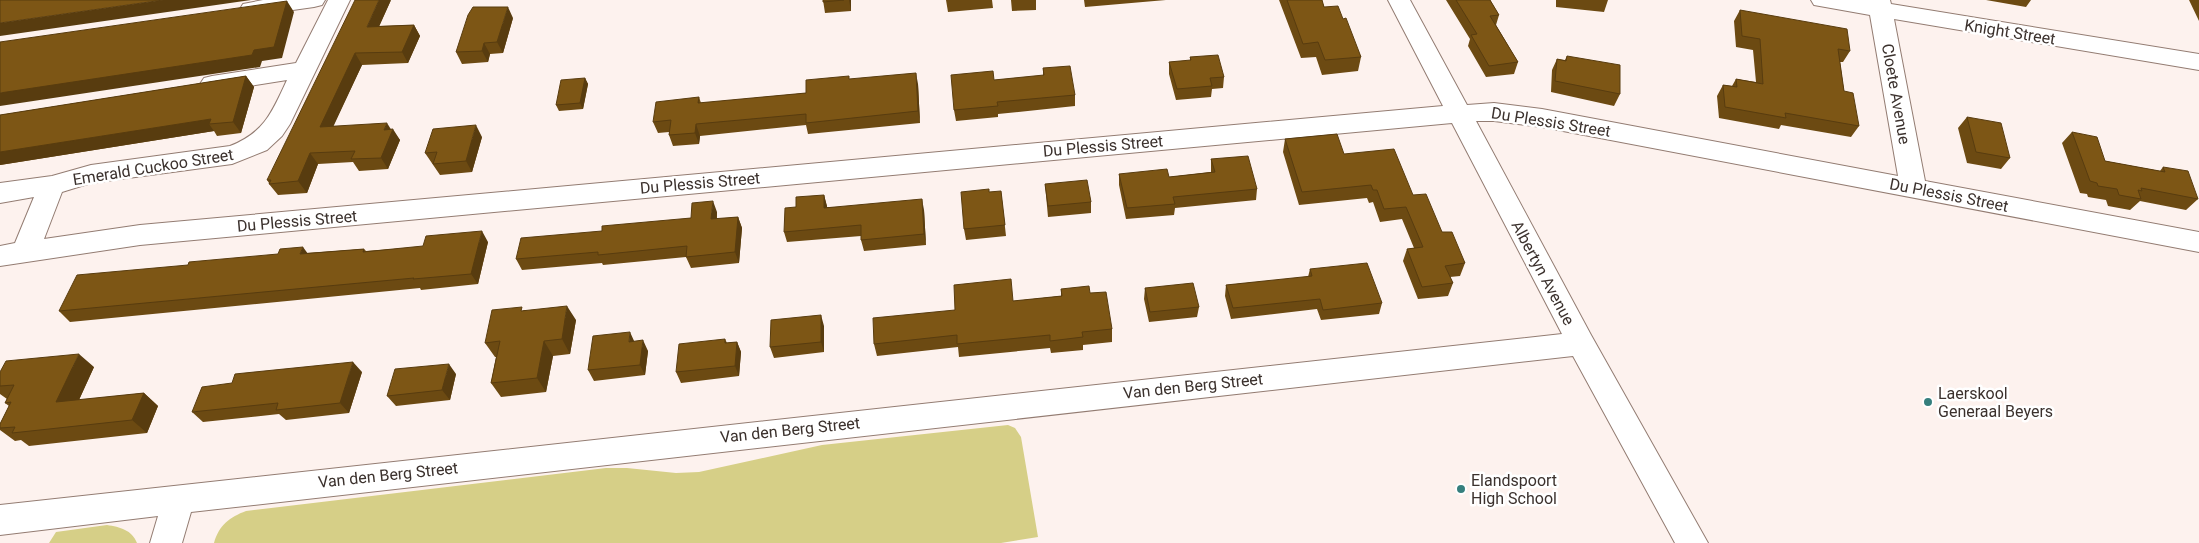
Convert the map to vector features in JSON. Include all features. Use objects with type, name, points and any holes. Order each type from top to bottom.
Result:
[{"type":"street","points":[[226,12],[314,0]]},
{"type":"street","name":"Emerald Cuckoo Street","points":[[0,193],[52,185],[91,174],[232,155],[252,148],[278,124],[339,0]]},
{"type":"street","name":"Albertyn Avenue","points":[[1398,0],[1581,343],[1692,543]]},
{"type":"street","name":"Knight Street","points":[[1822,0],[1880,5],[2199,62]]},
{"type":"street","name":"Cloete Avenue","points":[[1880,5],[1914,188]]},
{"type":"street","points":[[186,88],[303,70]]},
{"type":"street","name":"Du Plessis Street","points":[[9,260],[150,234],[1457,113],[1494,112],[1525,116],[2199,242]]},
{"type":"street","points":[[9,260],[52,185]]},
{"type":"street","name":"Van den Berg Street","points":[[0,520],[1014,405],[1355,370],[1581,343]]},
{"type":"street","points":[[166,543],[179,499]]},
{"type":"shaded area","points":[[1008,425],[1015,428],[1021,437],[1038,537],[1001,543],[214,543],[219,531],[226,523],[246,511],[606,468],[676,473],[699,472],[822,445]]},
{"type":"shaded area","points":[[107,525],[129,532],[137,543],[49,543],[56,532]]},
{"type":"building","points":[[0,0],[163,0],[0,23]]},
{"type":"building","points":[[355,0],[379,0],[367,27],[414,25],[402,52],[355,53],[320,127],[387,123],[384,130],[393,129],[381,158],[351,159],[355,151],[310,153],[298,181],[269,184],[271,180],[267,180]]},
{"type":"building","points":[[823,0],[844,0],[823,2]]},
{"type":"building","points":[[1287,0],[1322,0],[1324,7],[1338,6],[1343,19],[1346,18],[1361,57],[1325,60],[1318,42],[1303,44]]},
{"type":"building","points":[[1456,0],[1490,0],[1499,15],[1490,16],[1518,62],[1489,66],[1471,35],[1477,34]]},
{"type":"building","points":[[287,1],[274,47],[254,50],[252,55],[0,93],[0,42]]},
{"type":"building","points":[[473,7],[508,7],[497,42],[484,43],[482,51],[456,52],[468,15]]},
{"type":"building","points":[[1740,10],[1847,29],[1850,51],[1838,49],[1844,91],[1853,93],[1859,126],[1785,113],[1786,118],[1725,107],[1723,85],[1737,87],[1736,79],[1763,84],[1760,39],[1742,36]]},
{"type":"building","points":[[1218,55],[1224,77],[1210,78],[1212,86],[1177,89],[1169,62],[1191,60],[1190,57]]},
{"type":"building","points":[[1567,56],[1620,65],[1620,94],[1555,81],[1557,59],[1566,61]]},
{"type":"building","points":[[1070,66],[1075,95],[997,102],[998,106],[954,110],[951,75],[993,71],[994,80],[1044,75],[1043,68]]},
{"type":"building","points":[[916,73],[918,111],[806,123],[806,114],[696,124],[695,133],[669,135],[671,120],[653,122],[656,102],[699,97],[698,103],[806,93],[806,80],[849,76],[849,79]]},
{"type":"building","points":[[246,76],[233,122],[209,124],[211,119],[0,152],[0,115]]},
{"type":"building","points":[[585,78],[580,103],[556,105],[561,80]]},
{"type":"building","points":[[1967,117],[2001,123],[2010,158],[1976,152]]},
{"type":"building","points":[[476,125],[466,161],[433,164],[437,152],[425,153],[433,129]]},
{"type":"building","points":[[2072,132],[2097,137],[2105,161],[2165,172],[2163,167],[2188,171],[2198,199],[2141,188],[2142,191],[2138,190],[2141,199],[2119,195],[2117,189],[2098,186],[2097,183],[2090,181]]},
{"type":"building","points":[[1337,134],[1344,154],[1394,149],[1413,195],[1426,194],[1442,232],[1452,232],[1465,263],[1445,266],[1453,283],[1422,287],[1407,249],[1423,247],[1406,207],[1384,209],[1377,190],[1373,190],[1371,185],[1302,192],[1285,139]]},
{"type":"building","points":[[1248,156],[1257,189],[1173,197],[1175,204],[1127,208],[1119,174],[1167,169],[1169,177],[1215,172],[1211,159]]},
{"type":"building","points":[[1087,180],[1091,202],[1048,206],[1045,184]]},
{"type":"building","points":[[989,189],[989,192],[1001,191],[1005,225],[964,229],[961,192]]},
{"type":"building","points":[[824,195],[824,208],[922,199],[924,234],[861,240],[861,225],[784,232],[785,208],[796,207],[796,197]]},
{"type":"building","points":[[713,201],[711,219],[738,217],[735,252],[686,257],[687,246],[598,255],[598,252],[516,259],[521,238],[602,231],[602,226],[691,218],[692,203]]},
{"type":"building","points":[[482,231],[471,274],[59,311],[77,275],[188,265],[189,262],[278,254],[280,249],[303,247],[300,254],[364,249],[363,252],[423,246],[426,236]]},
{"type":"building","points":[[1367,263],[1382,303],[1323,310],[1320,299],[1233,308],[1226,285],[1312,276],[1310,269]]},
{"type":"building","points":[[1011,279],[1013,301],[1062,296],[1061,289],[1089,286],[1090,293],[1106,292],[1112,329],[1082,332],[1083,337],[1050,341],[1050,335],[957,344],[957,335],[874,344],[873,318],[955,310],[954,285]]},
{"type":"building","points":[[1193,283],[1199,307],[1150,312],[1145,288]]},
{"type":"building","points":[[567,306],[562,339],[544,341],[537,378],[491,383],[500,341],[485,343],[492,310],[522,307],[521,311]]},
{"type":"building","points":[[821,315],[821,342],[770,347],[771,320]]},
{"type":"building","points":[[630,332],[629,342],[643,340],[640,365],[588,370],[593,336]]},
{"type":"building","points":[[725,339],[725,343],[737,342],[735,366],[676,372],[679,344]]},
{"type":"building","points":[[79,354],[56,402],[144,393],[132,420],[12,433],[15,427],[0,428],[0,424],[11,402],[5,403],[14,385],[0,386],[0,372],[6,361]]},
{"type":"building","points":[[353,362],[340,403],[276,410],[278,403],[192,412],[202,387],[232,383],[235,374]]},
{"type":"building","points":[[449,364],[442,390],[387,396],[395,369]]},
{"type":"place","name":"Laerskool Generaal Beyers","points":[[1928,402]]},
{"type":"place","name":"Elandspoort High School","points":[[1461,489]]}]
